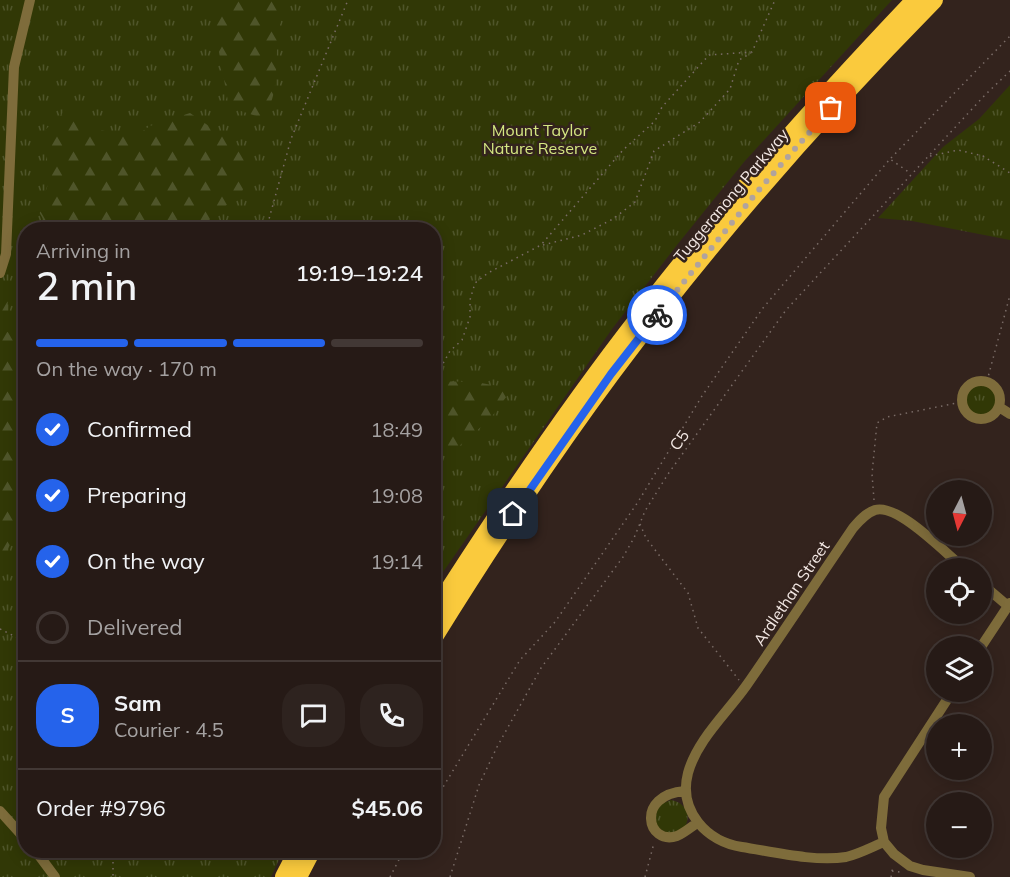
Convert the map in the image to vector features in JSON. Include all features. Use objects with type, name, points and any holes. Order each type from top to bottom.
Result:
[{"type":"highway","name":"Tuggeranong Parkway","points":[[441,602],[533,461],[640,315],[782,143],[915,0]]},
{"type":"highway","name":"Tuggeranong Parkway","points":[[441,626],[488,550],[550,459],[649,324],[786,157],[934,0]]},
{"type":"highway","points":[[284,877],[294,858]]},
{"type":"highway","points":[[298,877],[308,858]]},
{"type":"street","points":[[0,273],[6,254],[14,67],[30,0]]},
{"type":"street","points":[[977,381],[987,381],[993,384],[999,393],[999,407],[992,416],[978,419],[967,412],[962,402],[963,393],[968,385],[977,381]]},
{"type":"street","points":[[999,407],[1010,414]]},
{"type":"street","points":[[874,510],[883,509],[901,515],[952,558]]},
{"type":"street","name":"Ardlethan Street","points":[[685,791],[691,763],[702,744],[745,688],[853,528],[865,515],[874,510]]},
{"type":"street","points":[[988,636],[1009,604],[992,591]]},
{"type":"street","points":[[946,702],[884,797],[881,828],[884,842],[894,855],[910,866],[970,877]]},
{"type":"street","points":[[697,823],[674,837],[663,836],[658,833],[651,820],[653,807],[663,797],[674,792],[685,791],[689,807],[697,823],[704,830],[729,845],[832,859],[849,856],[884,842]]},
{"type":"street","points":[[0,812],[18,831]]},
{"type":"street","points":[[41,858],[55,877]]},
{"type":"path","points":[[268,222],[291,139],[348,0]]},
{"type":"path","points":[[441,365],[450,351],[462,340],[471,317],[470,300],[475,283],[488,273],[541,245],[582,235],[612,219],[635,202],[654,151],[700,122],[730,89],[739,60],[752,52],[775,0]]},
{"type":"path","points":[[441,790],[520,660],[555,622],[632,512],[702,396],[763,308],[890,159],[1010,36]]},
{"type":"path","points":[[541,245],[623,150],[655,121],[662,107],[709,55],[752,52]]},
{"type":"path","name":"C5","points":[[450,877],[479,785],[497,747],[541,669],[623,557],[645,511],[668,474],[786,310],[1010,71]]},
{"type":"path","points":[[928,156],[958,150],[982,156],[1010,173]]},
{"type":"path","points":[[890,159],[912,174]]},
{"type":"path","points":[[987,381],[1010,296]]},
{"type":"path","points":[[874,510],[872,474],[877,423],[886,417],[962,402]]},
{"type":"path","points":[[640,523],[646,538],[688,593],[698,628],[745,688]]},
{"type":"path","points":[[0,629],[18,638]]},
{"type":"path","points":[[645,877],[658,833]]},
{"type":"path","points":[[113,858],[113,877]]},
{"type":"path","points":[[390,877],[400,858]]},
{"type":"path","points":[[891,877],[892,871]]},
{"type":"green space","name":"Mount Taylor Nature Reserve","points":[[0,0],[892,0],[744,162],[677,245],[612,329],[441,575],[441,222],[18,222],[18,858],[280,858],[271,877],[0,877]]},
{"type":"green space","points":[[213,0],[292,0],[281,21],[277,44],[276,80],[265,119],[229,107],[211,8]]},
{"type":"green space","points":[[1010,85],[1010,240],[912,221],[878,218],[943,147],[979,119]]},
{"type":"green space","points":[[67,109],[100,130],[134,137],[150,126],[190,113],[254,157],[242,192],[207,222],[45,222],[39,212],[48,184],[46,129]]},
{"type":"green space","points":[[9,281],[6,332],[18,333],[18,528],[0,565],[0,299]]},
{"type":"green space","points":[[441,381],[476,382],[512,389],[490,419],[458,447],[441,454]]},
{"type":"green space","points":[[981,385],[992,389],[996,400],[992,411],[981,415],[970,411],[966,400],[970,389]]},
{"type":"green space","points":[[671,800],[684,807],[687,819],[684,829],[670,835],[655,826],[657,806]]},
{"type":"way so far","points":[[657,315],[786,157],[831,108]]},
{"type":"route","points":[[513,514],[611,374],[657,315]]}]
